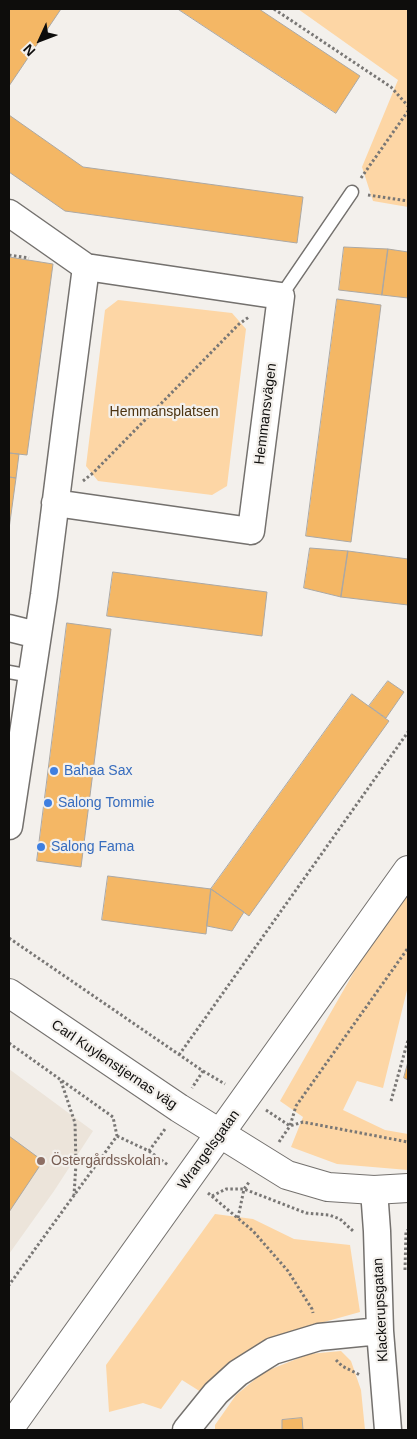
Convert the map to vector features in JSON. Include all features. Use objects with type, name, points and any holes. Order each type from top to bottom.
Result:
[{"type":"main road","name":"Wrangelsgatan","points":[[9,1429],[408,870]]},
{"type":"main road","name":"Carl Kuylenstjernas väg","points":[[9,994],[221,1134],[287,1175],[328,1187],[374,1190],[408,1188]]},
{"type":"street","points":[[9,213],[86,267],[281,296]]},
{"type":"street","points":[[9,826],[20,674],[37,634],[86,267]]},
{"type":"street","name":"Hemmansvägen","points":[[55,503],[251,532],[281,296]]},
{"type":"street","points":[[9,628],[37,634]]},
{"type":"street","name":"Klackerupsgatan","points":[[374,1190],[380,1331],[388,1430]]},
{"type":"street","points":[[186,1430],[216,1393],[238,1373],[273,1351],[318,1337],[380,1331]]},
{"type":"lane","points":[[281,296],[352,192]]},
{"type":"path","points":[[274,9],[391,87],[408,106]]},
{"type":"path","points":[[408,111],[352,192],[408,201]]},
{"type":"path","points":[[55,503],[93,473],[239,324],[281,296]]},
{"type":"path","points":[[9,938],[179,1055],[408,732]]},
{"type":"path","points":[[238,1218],[244,1189],[290,1126],[296,1106],[408,948]]},
{"type":"path","points":[[391,1101],[408,1040]]},
{"type":"path","points":[[9,1043],[113,1116],[117,1136],[9,1285]]},
{"type":"path","points":[[204,1071],[290,1126],[303,1122],[408,1142]]},
{"type":"path","points":[[61,1080],[75,1123],[76,1164],[74,1196]]},
{"type":"path","points":[[149,1151],[212,1196],[238,1218],[288,1271],[312,1309],[318,1337],[325,1351],[342,1366],[359,1375],[384,1375]]},
{"type":"path","points":[[212,1196],[226,1189],[244,1189],[306,1212],[340,1218],[352,1231]]},
{"type":"shaded area","name":"Östergårdsskolan","points":[[9,1069],[93,1131],[54,1191],[9,1254]]},
{"type":"green space","points":[[298,9],[408,9],[408,207],[373,201],[362,167],[398,80]]},
{"type":"green space","name":"Hemmansplatsen","points":[[118,300],[232,313],[246,329],[227,486],[212,495],[98,481],[86,466],[105,310]]},
{"type":"green space","points":[[408,891],[408,986],[383,1088],[357,1081],[343,1110],[385,1130],[408,1134],[408,1170],[337,1164],[291,1147],[303,1117],[280,1101],[370,944]]},
{"type":"green space","points":[[215,1214],[253,1219],[294,1239],[350,1245],[360,1312],[266,1340],[201,1392],[182,1380],[161,1409],[143,1403],[109,1412],[106,1365]]},
{"type":"green space","points":[[341,1351],[351,1361],[361,1390],[365,1430],[215,1430],[215,1425],[236,1395],[264,1372],[309,1354]]},
{"type":"building","points":[[9,9],[61,9],[9,86]]},
{"type":"building","points":[[178,9],[259,9],[360,76],[336,113]]},
{"type":"building","points":[[9,115],[83,167],[303,197],[297,243],[65,211],[9,172]]},
{"type":"building","points":[[344,247],[388,249],[382,295],[339,290]]},
{"type":"building","points":[[388,249],[408,252],[408,298],[382,295]]},
{"type":"building","points":[[9,257],[53,264],[27,455],[9,453]]},
{"type":"building","points":[[337,299],[381,305],[351,542],[306,536]]},
{"type":"building","points":[[9,453],[19,454],[16,478],[9,477]]},
{"type":"building","points":[[9,477],[16,478],[9,529]]},
{"type":"building","points":[[310,548],[348,551],[341,597],[304,588]]},
{"type":"building","points":[[348,551],[408,559],[408,605],[341,597]]},
{"type":"building","points":[[113,572],[267,592],[262,636],[107,616]]},
{"type":"building","points":[[67,623],[111,629],[81,867],[37,861]]},
{"type":"building","points":[[388,681],[404,692],[386,718],[369,706]]},
{"type":"building","points":[[352,694],[389,721],[249,916],[211,889]]},
{"type":"building","points":[[108,876],[211,889],[206,934],[102,920]]},
{"type":"building","points":[[211,889],[244,912],[232,931],[207,926]]},
{"type":"building","points":[[408,1062],[408,1080],[404,1078]]},
{"type":"building","points":[[9,1136],[43,1161],[9,1212]]},
{"type":"building","points":[[302,1418],[303,1430],[282,1430],[282,1420]]},
{"type":"place","name":"Bahaa Sax","points":[[54,771]]},
{"type":"place","name":"Salong Tommie","points":[[48,803]]},
{"type":"place","name":"Salong Fama","points":[[41,847]]},
{"type":"place","name":"Östergårdsskolan","points":[[41,1161]]}]
